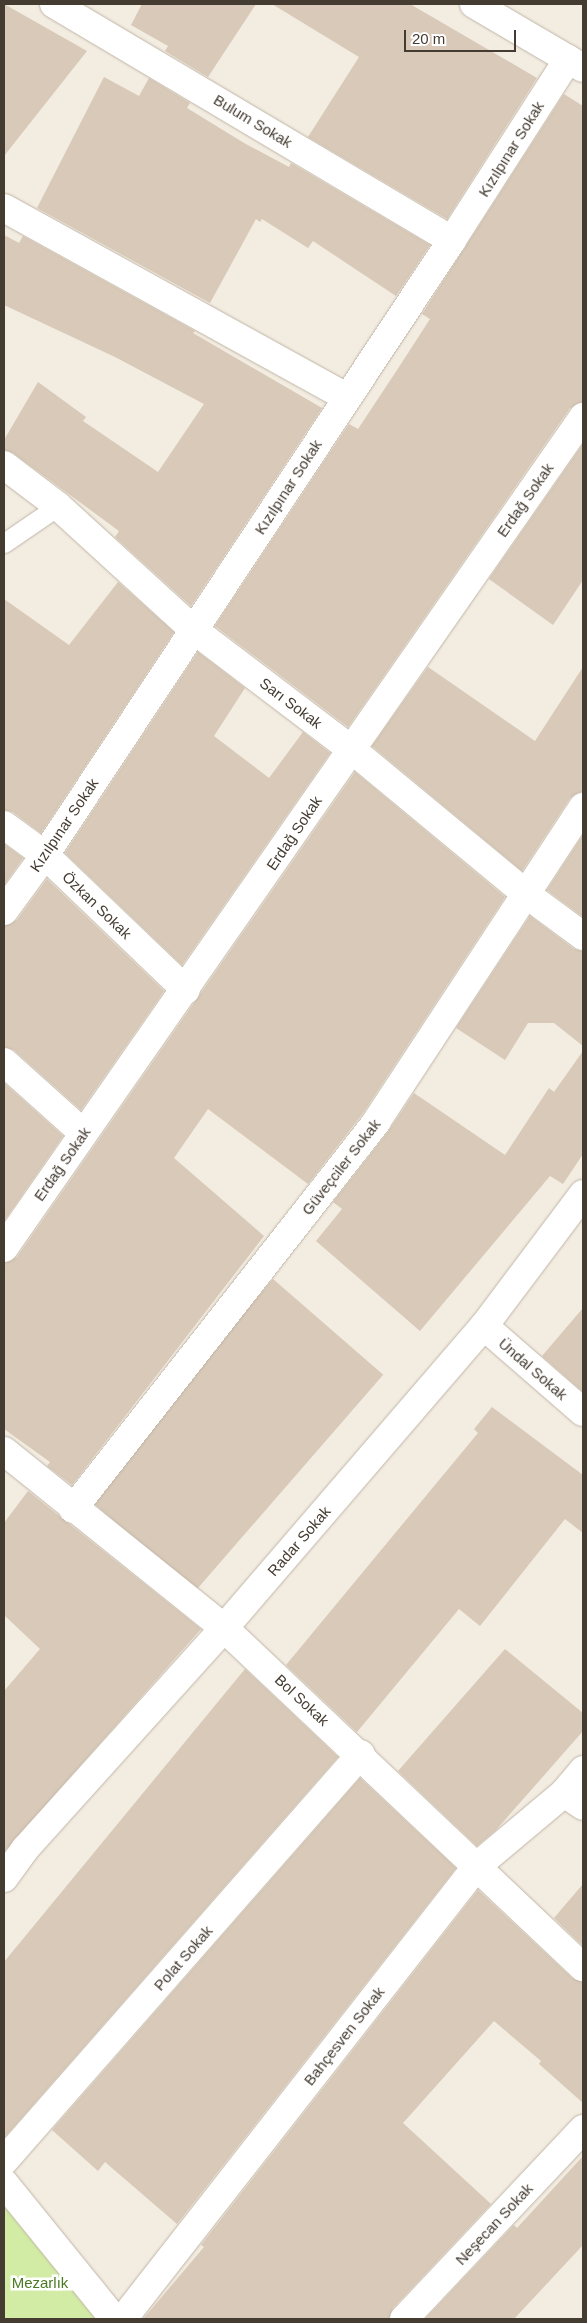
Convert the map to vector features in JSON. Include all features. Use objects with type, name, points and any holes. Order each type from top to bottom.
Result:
[{"type":"street","name":"Bulum Sokak","points":[[54,4],[88,12],[452,240]]},
{"type":"street","points":[[474,4],[575,64]]},
{"type":"street","name":"Kızılpınar Sokak","points":[[4,911],[45,855],[452,240],[575,64]]},
{"type":"street","points":[[4,208],[347,397]]},
{"type":"street","name":"Erdağ Sokak","points":[[4,1248],[186,990],[351,749],[583,417]]},
{"type":"street","name":"Sarı Sokak","points":[[4,465],[58,506],[194,630],[351,749],[526,894],[583,936]]},
{"type":"street","name":"Güveçciler Sokak","points":[[73,1509],[376,1122],[583,807]]},
{"type":"street","name":"Özkan Sokak","points":[[4,825],[45,855],[186,990]]},
{"type":"street","points":[[4,1062],[84,1133]]},
{"type":"street","name":"Radar Sokak","points":[[4,1878],[26,1849],[224,1628],[484,1326],[583,1194]]},
{"type":"street","name":"Ündal Sokak","points":[[484,1326],[583,1412]]},
{"type":"street","name":"Bol Sokak","points":[[4,1451],[73,1509],[224,1628],[361,1754],[583,1967]]},
{"type":"street","name":"Polat Sokak","points":[[4,2161],[361,1754]]},
{"type":"street","name":"Bahçesven Sokak","points":[[123,2319],[476,1866],[574,1800],[583,1770]]},
{"type":"street","name":"Neşecan Sokak","points":[[404,2319],[583,2129]]},
{"type":"street","points":[[4,2183],[114,2319]]},
{"type":"lane","points":[[4,543],[58,506]]},
{"type":"green space","name":"Mezarlık","points":[[4,2179],[114,2319],[4,2319]]},
{"type":"building","points":[[4,4],[87,51],[4,156]]},
{"type":"building","points":[[142,4],[256,4],[208,77],[165,51],[168,46],[131,25]]},
{"type":"building","points":[[272,4],[410,4],[537,78],[447,219],[308,137],[359,57]]},
{"type":"building","points":[[104,77],[139,96],[149,78],[190,103],[187,108],[244,143],[289,167],[291,163],[430,245],[396,296],[313,241],[308,248],[262,219],[260,222],[256,219],[210,303],[37,208]]},
{"type":"building","points":[[564,94],[583,106],[583,402],[570,408],[348,727],[215,626],[349,424],[358,429],[399,367],[430,319],[422,314]]},
{"type":"building","points":[[4,235],[19,243],[23,236],[195,331],[193,333],[322,408],[191,606],[115,537],[119,531],[13,453],[4,450],[4,440],[38,382],[86,417],[83,421],[158,472],[204,404],[115,357],[4,305]]},
{"type":"building","points":[[583,444],[583,580],[553,625],[489,579]]},
{"type":"building","points":[[118,582],[174,632],[41,833],[13,812],[4,810],[4,599],[69,645]]},
{"type":"building","points":[[198,652],[245,688],[214,736],[269,778],[303,732],[330,753],[182,965],[65,853]]},
{"type":"building","points":[[428,667],[535,741],[583,667],[583,791],[570,798],[522,871],[372,746]]},
{"type":"building","points":[[355,772],[505,897],[363,1113],[308,1184],[208,1109],[174,1158],[264,1236],[72,1485],[47,1466],[50,1462],[4,1429],[4,1263],[17,1257]]},
{"type":"building","points":[[583,835],[583,917],[547,890]]},
{"type":"building","points":[[4,844],[23,858],[4,885]]},
{"type":"building","points":[[47,879],[164,991],[81,1110],[14,1050],[4,1047],[4,926],[17,920]]},
{"type":"building","points":[[530,916],[574,949],[583,951],[583,1046],[554,1023],[528,1023],[505,1060],[456,1028]]},
{"type":"building","points":[[583,1051],[583,1154],[563,1184],[550,1176],[420,1331],[316,1241],[342,1209],[333,1202],[388,1132],[414,1093],[505,1155],[549,1088],[554,1092]]},
{"type":"building","points":[[4,1083],[63,1136],[4,1221]]},
{"type":"building","points":[[273,1279],[383,1375],[195,1591],[85,1496]]},
{"type":"building","points":[[583,1308],[583,1392],[542,1356]]},
{"type":"building","points":[[492,1407],[583,1475],[583,1533],[565,1519],[480,1626],[459,1609],[357,1732],[286,1665],[478,1433],[474,1429]]},
{"type":"building","points":[[28,1491],[201,1629],[4,1852],[4,1691],[40,1649],[4,1615],[4,1523]]},
{"type":"building","points":[[505,1649],[583,1713],[583,1731],[496,1830],[477,1846],[398,1771]]},
{"type":"building","points":[[245,1669],[338,1757],[4,2138],[4,1962]]},
{"type":"building","points":[[360,1778],[456,1868],[177,2224],[105,2162],[98,2171],[52,2130]]},
{"type":"building","points":[[583,1884],[583,1946],[554,1918]]},
{"type":"building","points":[[478,1890],[572,1978],[583,1982],[583,2103],[539,2064],[541,2061],[494,2021],[403,2123],[491,2204],[393,2308],[389,2319],[143,2319],[204,2247],[201,2245]]},
{"type":"building","points":[[583,2156],[583,2245],[514,2319],[425,2319],[514,2225],[517,2228]]}]
